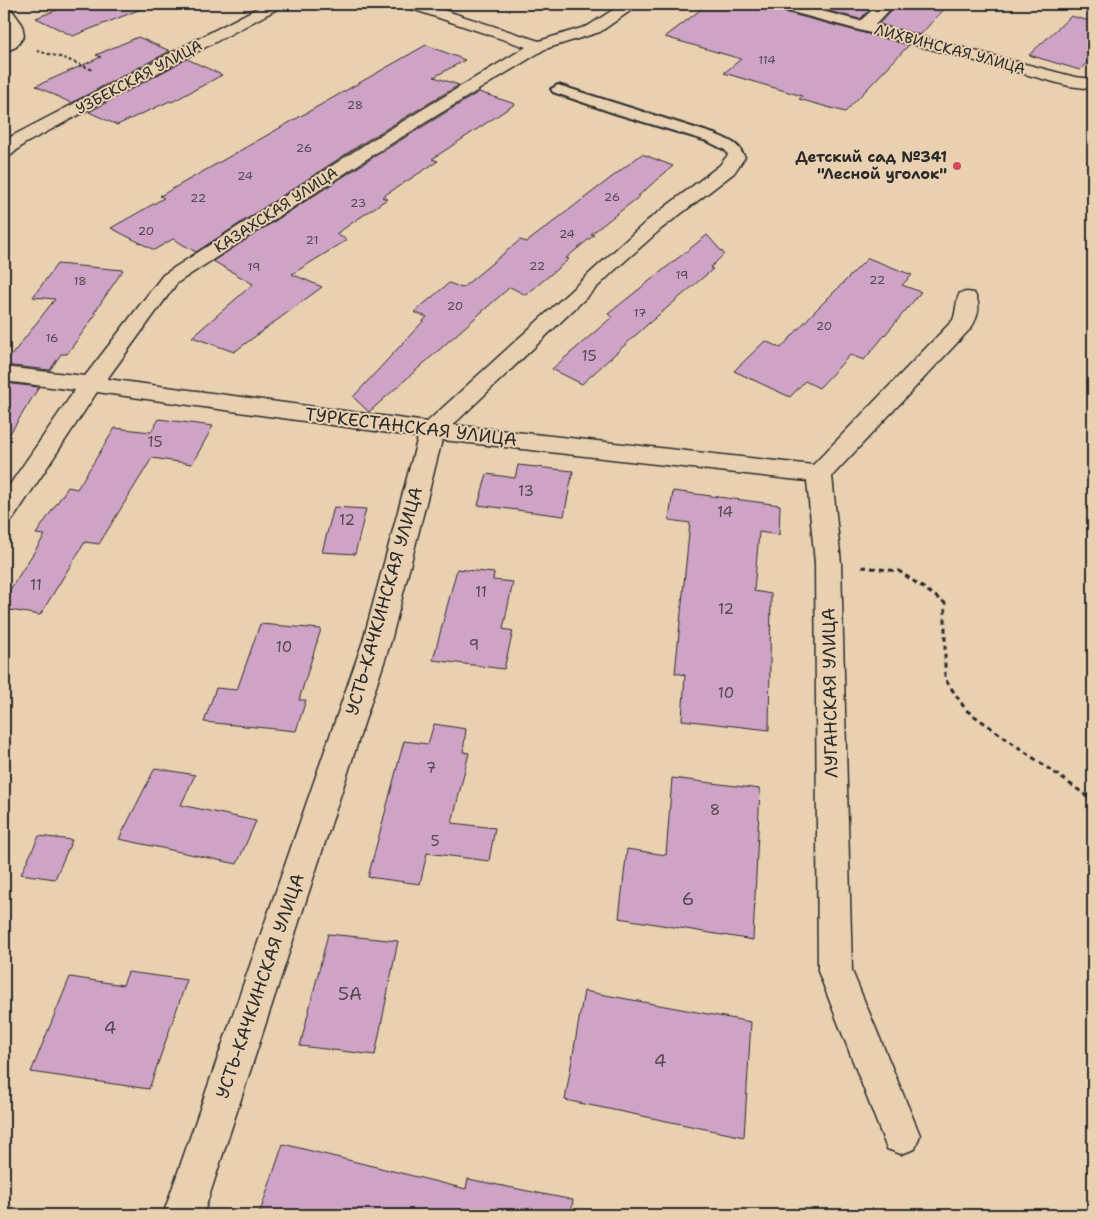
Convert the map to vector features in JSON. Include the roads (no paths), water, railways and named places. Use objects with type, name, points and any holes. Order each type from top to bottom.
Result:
[{"type":"street","name":"УЗБЕКСКАЯ УЛИЦА","points":[[4,152],[18,140],[276,4]]},
{"type":"street","points":[[411,4],[539,46]]},
{"type":"street","name":"КАЗАХСКАЯ УЛИЦА","points":[[4,512],[91,384],[170,278],[373,147],[539,46],[594,29],[632,4]]},
{"type":"street","name":"ЛИХВИНСКАЯ УЛИЦА","points":[[778,4],[1075,82],[1093,84]]},
{"type":"street","points":[[864,26],[888,4]]},
{"type":"street","points":[[4,9],[14,24],[16,36],[7,46]]},
{"type":"street","points":[[432,432],[608,266],[654,225],[727,169],[736,157]]},
{"type":"street","points":[[819,474],[963,323],[968,311],[967,298]]},
{"type":"street","name":"ТУРКЕСТАНСКАЯ УЛИЦА","points":[[4,374],[91,384],[432,432],[819,474]]},
{"type":"street","name":"УСТЬ-КАЧКИНСКАЯ УЛИЦА","points":[[183,1215],[377,640],[432,432]]},
{"type":"street","name":"ЛУГАНСКАЯ УЛИЦА","points":[[819,474],[828,563],[834,971],[901,1135]]},
{"type":"lane","points":[[558,89],[603,105],[712,138],[730,148],[735,152],[736,157]]},
{"type":"place","name":"Детский сад №341 \"Лесной уголок\"","points":[[957,166]]}]
